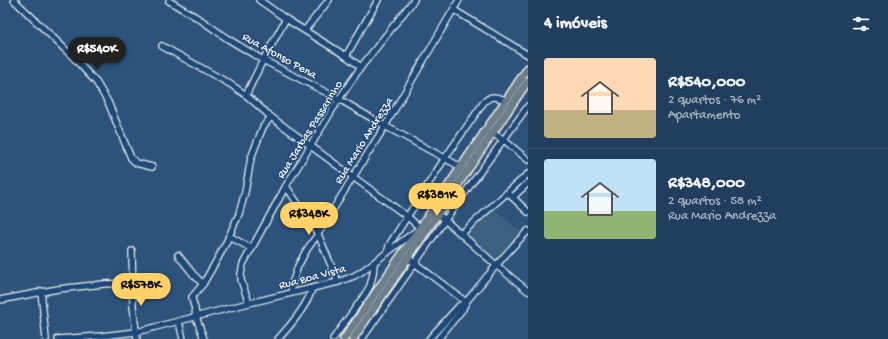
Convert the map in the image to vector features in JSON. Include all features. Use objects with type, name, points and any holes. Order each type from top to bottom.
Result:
[{"type":"main road","points":[[353,339],[408,258],[461,167],[473,156],[492,133],[528,68]]},
{"type":"main road","points":[[344,339],[423,230],[438,214],[473,156],[509,102],[528,81]]},
{"type":"street","points":[[14,0],[96,82],[108,102],[131,158],[136,163],[152,167]]},
{"type":"street","points":[[260,0],[286,19],[361,67]]},
{"type":"street","points":[[305,30],[329,0]]},
{"type":"street","points":[[346,56],[378,0]]},
{"type":"street","name":"Rua Jarbas Passarinho","points":[[249,303],[241,280],[243,264],[286,186],[339,99],[361,67],[414,0]]},
{"type":"street","name":"Rua Mario Andrezza","points":[[291,293],[298,266],[306,251],[385,126],[459,0]]},
{"type":"street","name":"Rua Afonso Pena","points":[[169,1],[263,60],[339,99],[461,167]]},
{"type":"street","points":[[454,10],[528,55]]},
{"type":"street","points":[[246,95],[263,60],[286,19]]},
{"type":"street","points":[[162,46],[230,84],[246,95],[271,117],[408,216],[423,230]]},
{"type":"street","points":[[387,253],[391,242],[445,158],[484,102],[489,98],[495,97],[509,102]]},
{"type":"street","points":[[362,339],[445,220],[528,106]]},
{"type":"street","points":[[204,339],[196,317],[192,299],[203,284],[230,236],[239,214],[255,146],[263,127],[271,117]]},
{"type":"street","points":[[492,133],[504,140],[528,160]]},
{"type":"street","points":[[461,234],[528,174]]},
{"type":"street","points":[[513,197],[528,183]]},
{"type":"street","points":[[286,186],[318,234],[338,282]]},
{"type":"street","points":[[508,192],[528,212]]},
{"type":"street","points":[[438,214],[528,291]]},
{"type":"street","name":"Rua Boa Vista","points":[[58,339],[136,332],[338,282],[354,276],[374,264],[387,253],[423,230]]},
{"type":"street","points":[[438,339],[496,265],[528,231]]},
{"type":"street","points":[[230,236],[252,249]]},
{"type":"street","points":[[132,251],[132,307],[138,339]]},
{"type":"street","points":[[178,256],[203,284]]},
{"type":"street","points":[[408,258],[466,302]]},
{"type":"street","points":[[333,339],[370,286],[374,264]]},
{"type":"street","points":[[0,300],[41,292],[104,284],[132,283]]},
{"type":"street","points":[[278,339],[302,309],[312,288]]},
{"type":"street","points":[[41,292],[46,339]]},
{"type":"street","points":[[429,339],[460,306],[466,302]]},
{"type":"street","points":[[180,322],[183,339]]},
{"type":"shaded area","points":[[493,210],[521,231],[496,259],[467,234]]}]
